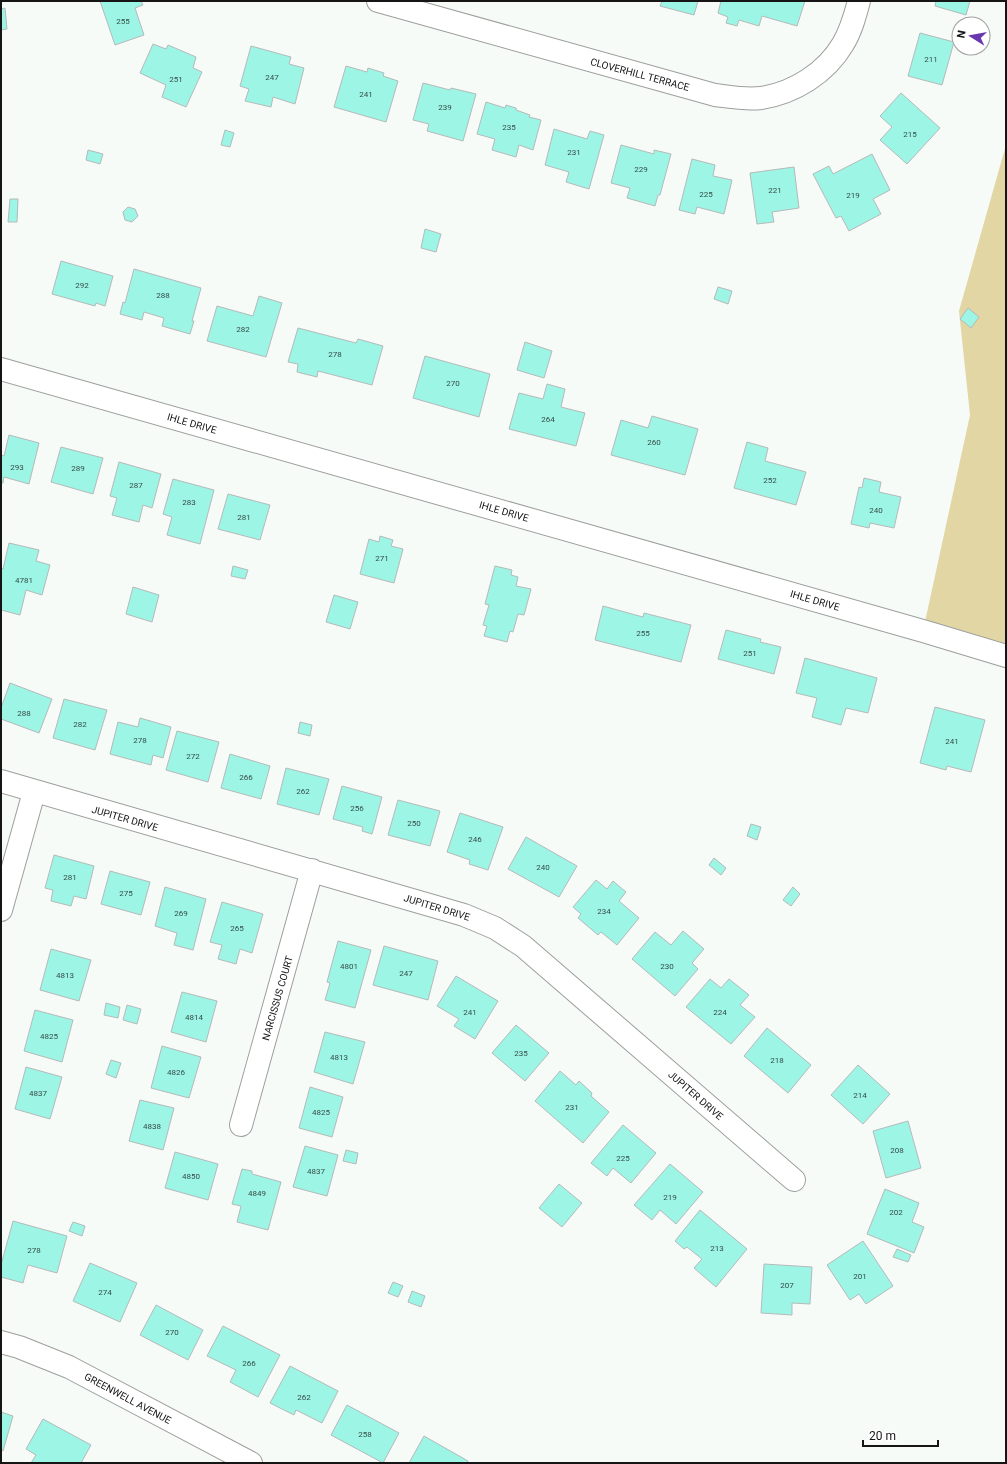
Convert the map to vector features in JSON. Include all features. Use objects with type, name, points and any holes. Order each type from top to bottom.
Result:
[{"type":"street","name":"CLOVERHILL TERRACE","points":[[378,1],[716,95],[738,99],[760,98],[782,93],[808,81],[831,60],[843,44],[852,25],[859,1]]},
{"type":"street","name":"IHLE DRIVE","points":[[1,369],[924,630],[1006,656]]},
{"type":"street","name":"JUPITER DRIVE","points":[[1,781],[34,792],[464,914],[495,928],[517,942],[794,1180]]},
{"type":"street","points":[[1,910],[34,792]]},
{"type":"street","name":"NARCISSUS COURT","points":[[241,1125],[312,870]]},
{"type":"street","name":"GREENWELL AVENUE","points":[[1,1342],[19,1347],[69,1366],[251,1463]]},
{"type":"shaded area","points":[[1006,145],[1006,656],[923,631],[970,415],[959,311]]},
{"type":"building","points":[[100,1],[141,1],[143,5],[135,8],[144,35],[115,45]]},
{"type":"building","points":[[662,1],[698,1],[694,15],[660,6]]},
{"type":"building","points":[[721,1],[805,1],[797,26],[762,16],[759,26],[739,20],[737,26],[726,23],[728,17],[718,13]]},
{"type":"building","points":[[936,1],[970,1],[966,15],[935,6]]},
{"type":"building","points":[[5,8],[7,29],[1,30],[1,9]]},
{"type":"building","points":[[920,33],[951,41],[951,53],[942,85],[908,76]]},
{"type":"building","points":[[153,44],[166,49],[168,45],[196,57],[193,68],[202,72],[186,107],[162,97],[166,85],[140,73]]},
{"type":"building","points":[[251,46],[291,57],[289,64],[304,68],[295,104],[273,97],[271,107],[245,101],[249,89],[240,86]]},
{"type":"building","points":[[346,66],[367,72],[368,68],[384,73],[383,76],[398,81],[386,122],[334,107]]},
{"type":"building","points":[[423,83],[450,90],[451,88],[476,94],[463,141],[427,131],[429,124],[413,120]]},
{"type":"building","points":[[901,93],[940,128],[907,164],[880,140],[892,127],[880,116]]},
{"type":"building","points":[[486,102],[505,108],[506,105],[516,108],[516,110],[530,115],[529,117],[541,120],[533,150],[519,145],[516,157],[492,150],[495,139],[477,134]]},
{"type":"building","points":[[554,129],[587,139],[590,131],[604,135],[589,189],[566,182],[569,172],[545,165]]},
{"type":"building","points":[[225,130],[234,133],[230,147],[221,145]]},
{"type":"building","points":[[621,145],[654,154],[654,150],[671,154],[660,195],[658,195],[655,206],[627,198],[630,188],[611,183]]},
{"type":"building","points":[[88,150],[103,154],[100,164],[86,160]]},
{"type":"building","points":[[872,154],[890,190],[873,199],[881,214],[849,231],[841,216],[836,218],[813,174],[829,166],[833,174]]},
{"type":"building","points":[[692,159],[715,165],[713,176],[732,180],[724,214],[697,207],[695,214],[679,210]]},
{"type":"building","points":[[794,167],[799,208],[772,212],[774,222],[757,224],[750,173]]},
{"type":"building","points":[[10,199],[18,199],[17,222],[8,222]]},
{"type":"building","points":[[128,207],[135,209],[138,216],[132,222],[125,220],[123,212]]},
{"type":"building","points":[[425,229],[441,234],[436,252],[421,248]]},
{"type":"building","points":[[61,261],[113,276],[105,306],[96,303],[95,306],[52,294]]},
{"type":"building","points":[[134,269],[201,288],[190,334],[162,326],[164,318],[144,312],[142,320],[120,314],[123,302],[125,303]]},
{"type":"building","points":[[718,287],[732,291],[728,304],[714,299]]},
{"type":"building","points":[[259,296],[282,303],[266,357],[207,341],[217,306],[253,316]]},
{"type":"building","points":[[968,308],[979,317],[971,328],[960,319]]},
{"type":"building","points":[[298,328],[356,343],[358,339],[383,346],[372,385],[318,371],[317,377],[297,372],[298,364],[288,362]]},
{"type":"building","points":[[525,342],[552,351],[544,378],[517,370]]},
{"type":"building","points":[[425,356],[490,374],[479,417],[413,398]]},
{"type":"building","points":[[547,384],[565,389],[561,407],[585,413],[576,446],[509,429],[519,393],[543,399]]},
{"type":"building","points":[[652,416],[698,429],[685,475],[611,455],[621,420],[648,428]]},
{"type":"building","points":[[9,435],[39,443],[29,484],[4,477],[3,483],[1,483],[1,455],[4,456]]},
{"type":"building","points":[[747,442],[768,448],[765,461],[806,472],[796,505],[734,488]]},
{"type":"building","points":[[61,447],[103,458],[93,494],[51,482]]},
{"type":"building","points":[[119,462],[161,474],[152,508],[143,505],[139,522],[112,515],[117,498],[110,496]]},
{"type":"building","points":[[864,478],[881,482],[879,492],[901,497],[894,528],[870,523],[869,528],[851,524],[859,487],[862,488]]},
{"type":"building","points":[[173,479],[214,490],[200,544],[167,535],[172,517],[163,514]]},
{"type":"building","points":[[228,494],[270,505],[260,540],[218,529]]},
{"type":"building","points":[[380,536],[393,540],[391,546],[403,549],[394,583],[360,574],[369,539],[379,542]]},
{"type":"building","points":[[9,543],[39,550],[36,561],[50,565],[42,595],[26,590],[20,615],[1,610],[1,568],[3,569]]},
{"type":"building","points":[[233,566],[248,570],[245,579],[231,576]]},
{"type":"building","points":[[495,566],[512,570],[511,575],[518,577],[516,586],[531,589],[524,615],[518,614],[513,632],[510,631],[507,642],[484,636],[487,626],[483,625],[489,605],[485,604]]},
{"type":"building","points":[[133,587],[159,595],[152,622],[126,614]]},
{"type":"building","points":[[334,595],[358,602],[350,629],[326,622]]},
{"type":"building","points":[[603,606],[643,617],[644,613],[691,625],[681,662],[595,640]]},
{"type":"building","points":[[726,630],[761,639],[760,642],[781,647],[774,674],[718,659]]},
{"type":"building","points":[[805,658],[877,678],[868,713],[846,708],[841,725],[812,717],[817,698],[796,693]]},
{"type":"building","points":[[10,683],[52,699],[39,733],[1,719],[1,708]]},
{"type":"building","points":[[64,699],[107,710],[95,750],[53,738]]},
{"type":"building","points":[[935,707],[985,720],[971,772],[947,766],[946,770],[920,763]]},
{"type":"building","points":[[140,718],[171,727],[163,758],[153,755],[151,765],[110,754],[118,722],[138,727]]},
{"type":"building","points":[[300,722],[312,725],[310,736],[298,733]]},
{"type":"building","points":[[177,731],[219,742],[208,782],[166,770]]},
{"type":"building","points":[[230,754],[270,766],[261,799],[221,788]]},
{"type":"building","points":[[286,768],[329,779],[319,815],[277,804]]},
{"type":"building","points":[[342,786],[382,797],[372,834],[362,831],[363,827],[333,819]]},
{"type":"building","points":[[398,800],[440,811],[430,846],[388,835]]},
{"type":"building","points":[[460,813],[503,827],[488,870],[469,864],[470,860],[447,852]]},
{"type":"building","points":[[751,824],[761,827],[757,840],[747,836]]},
{"type":"building","points":[[526,837],[577,866],[559,897],[508,869]]},
{"type":"building","points":[[54,855],[94,866],[86,899],[74,896],[71,906],[51,901],[53,890],[45,888]]},
{"type":"building","points":[[714,858],[726,868],[721,875],[709,865]]},
{"type":"building","points":[[110,871],[150,882],[141,915],[101,904]]},
{"type":"building","points":[[596,880],[607,889],[613,881],[626,892],[619,901],[639,918],[617,945],[601,932],[598,935],[578,918],[581,914],[573,907]]},
{"type":"building","points":[[165,887],[206,899],[193,950],[174,945],[177,933],[155,926]]},
{"type":"building","points":[[793,887],[800,894],[791,906],[783,900]]},
{"type":"building","points":[[222,902],[263,914],[252,953],[240,949],[236,964],[218,959],[222,945],[210,942]]},
{"type":"building","points":[[683,931],[704,949],[692,963],[698,969],[675,996],[632,959],[655,932],[671,945]]},
{"type":"building","points":[[338,941],[371,950],[355,1008],[325,1000],[330,983],[327,982]]},
{"type":"building","points":[[384,946],[438,961],[428,1000],[373,985]]},
{"type":"building","points":[[51,949],[91,960],[79,1001],[40,990]]},
{"type":"building","points":[[456,976],[498,1001],[475,1039],[454,1026],[459,1019],[437,1006]]},
{"type":"building","points":[[710,979],[721,988],[729,979],[749,995],[740,1005],[755,1017],[731,1044],[686,1007]]},
{"type":"building","points":[[182,992],[217,1001],[206,1042],[171,1032]]},
{"type":"building","points":[[106,1003],[120,1007],[118,1018],[104,1015]]},
{"type":"building","points":[[127,1005],[141,1009],[137,1024],[123,1020]]},
{"type":"building","points":[[35,1010],[73,1020],[62,1062],[24,1051]]},
{"type":"building","points":[[516,1025],[549,1053],[525,1081],[492,1053]]},
{"type":"building","points":[[767,1028],[811,1065],[788,1093],[744,1056]]},
{"type":"building","points":[[325,1032],[365,1042],[353,1084],[314,1072]]},
{"type":"building","points":[[162,1046],[201,1057],[189,1098],[151,1088]]},
{"type":"building","points":[[111,1060],[121,1063],[116,1078],[106,1074]]},
{"type":"building","points":[[858,1065],[890,1094],[863,1124],[831,1095]]},
{"type":"building","points":[[26,1067],[62,1077],[50,1119],[15,1109]]},
{"type":"building","points":[[560,1071],[576,1085],[579,1081],[592,1093],[591,1096],[609,1112],[583,1143],[535,1101]]},
{"type":"building","points":[[310,1087],[343,1097],[332,1137],[299,1128]]},
{"type":"building","points":[[140,1100],[174,1108],[163,1150],[129,1141]]},
{"type":"building","points":[[908,1121],[921,1168],[886,1178],[873,1131]]},
{"type":"building","points":[[623,1125],[656,1153],[631,1183],[613,1168],[607,1176],[591,1163]]},
{"type":"building","points":[[305,1146],[338,1155],[327,1196],[293,1187]]},
{"type":"building","points":[[346,1150],[358,1153],[356,1164],[343,1161]]},
{"type":"building","points":[[175,1152],[218,1164],[208,1200],[165,1188]]},
{"type":"building","points":[[670,1164],[703,1192],[676,1224],[660,1210],[652,1220],[634,1205]]},
{"type":"building","points":[[242,1169],[252,1171],[252,1174],[281,1182],[268,1230],[237,1222],[241,1206],[232,1204]]},
{"type":"building","points":[[559,1184],[582,1203],[562,1227],[539,1208]]},
{"type":"building","points":[[885,1189],[919,1203],[912,1222],[924,1227],[914,1253],[867,1234]]},
{"type":"building","points":[[700,1210],[747,1249],[716,1287],[694,1268],[702,1259],[687,1247],[684,1249],[675,1241]]},
{"type":"building","points":[[13,1221],[67,1236],[57,1273],[28,1265],[23,1283],[1,1277],[1,1265]]},
{"type":"building","points":[[73,1222],[85,1226],[82,1236],[69,1231]]},
{"type":"building","points":[[863,1241],[893,1286],[866,1304],[859,1294],[850,1300],[827,1265]]},
{"type":"building","points":[[897,1249],[911,1255],[908,1262],[893,1257]]},
{"type":"building","points":[[90,1263],[137,1283],[120,1322],[73,1301]]},
{"type":"building","points":[[764,1264],[812,1267],[810,1304],[792,1303],[792,1315],[761,1313]]},
{"type":"building","points":[[393,1282],[403,1286],[398,1297],[388,1293]]},
{"type":"building","points":[[412,1291],[425,1296],[421,1307],[408,1302]]},
{"type":"building","points":[[156,1305],[203,1330],[188,1360],[140,1335]]},
{"type":"building","points":[[223,1326],[280,1355],[258,1397],[230,1382],[236,1370],[207,1356]]},
{"type":"building","points":[[290,1366],[338,1391],[322,1423],[296,1410],[294,1415],[270,1403]]},
{"type":"building","points":[[347,1405],[399,1433],[383,1463],[331,1435]]},
{"type":"building","points":[[1,1412],[13,1416],[3,1451],[1,1450]]},
{"type":"building","points":[[43,1419],[91,1445],[81,1463],[31,1463],[36,1455],[26,1449]]},
{"type":"building","points":[[424,1436],[468,1461],[467,1463],[409,1463]]}]
